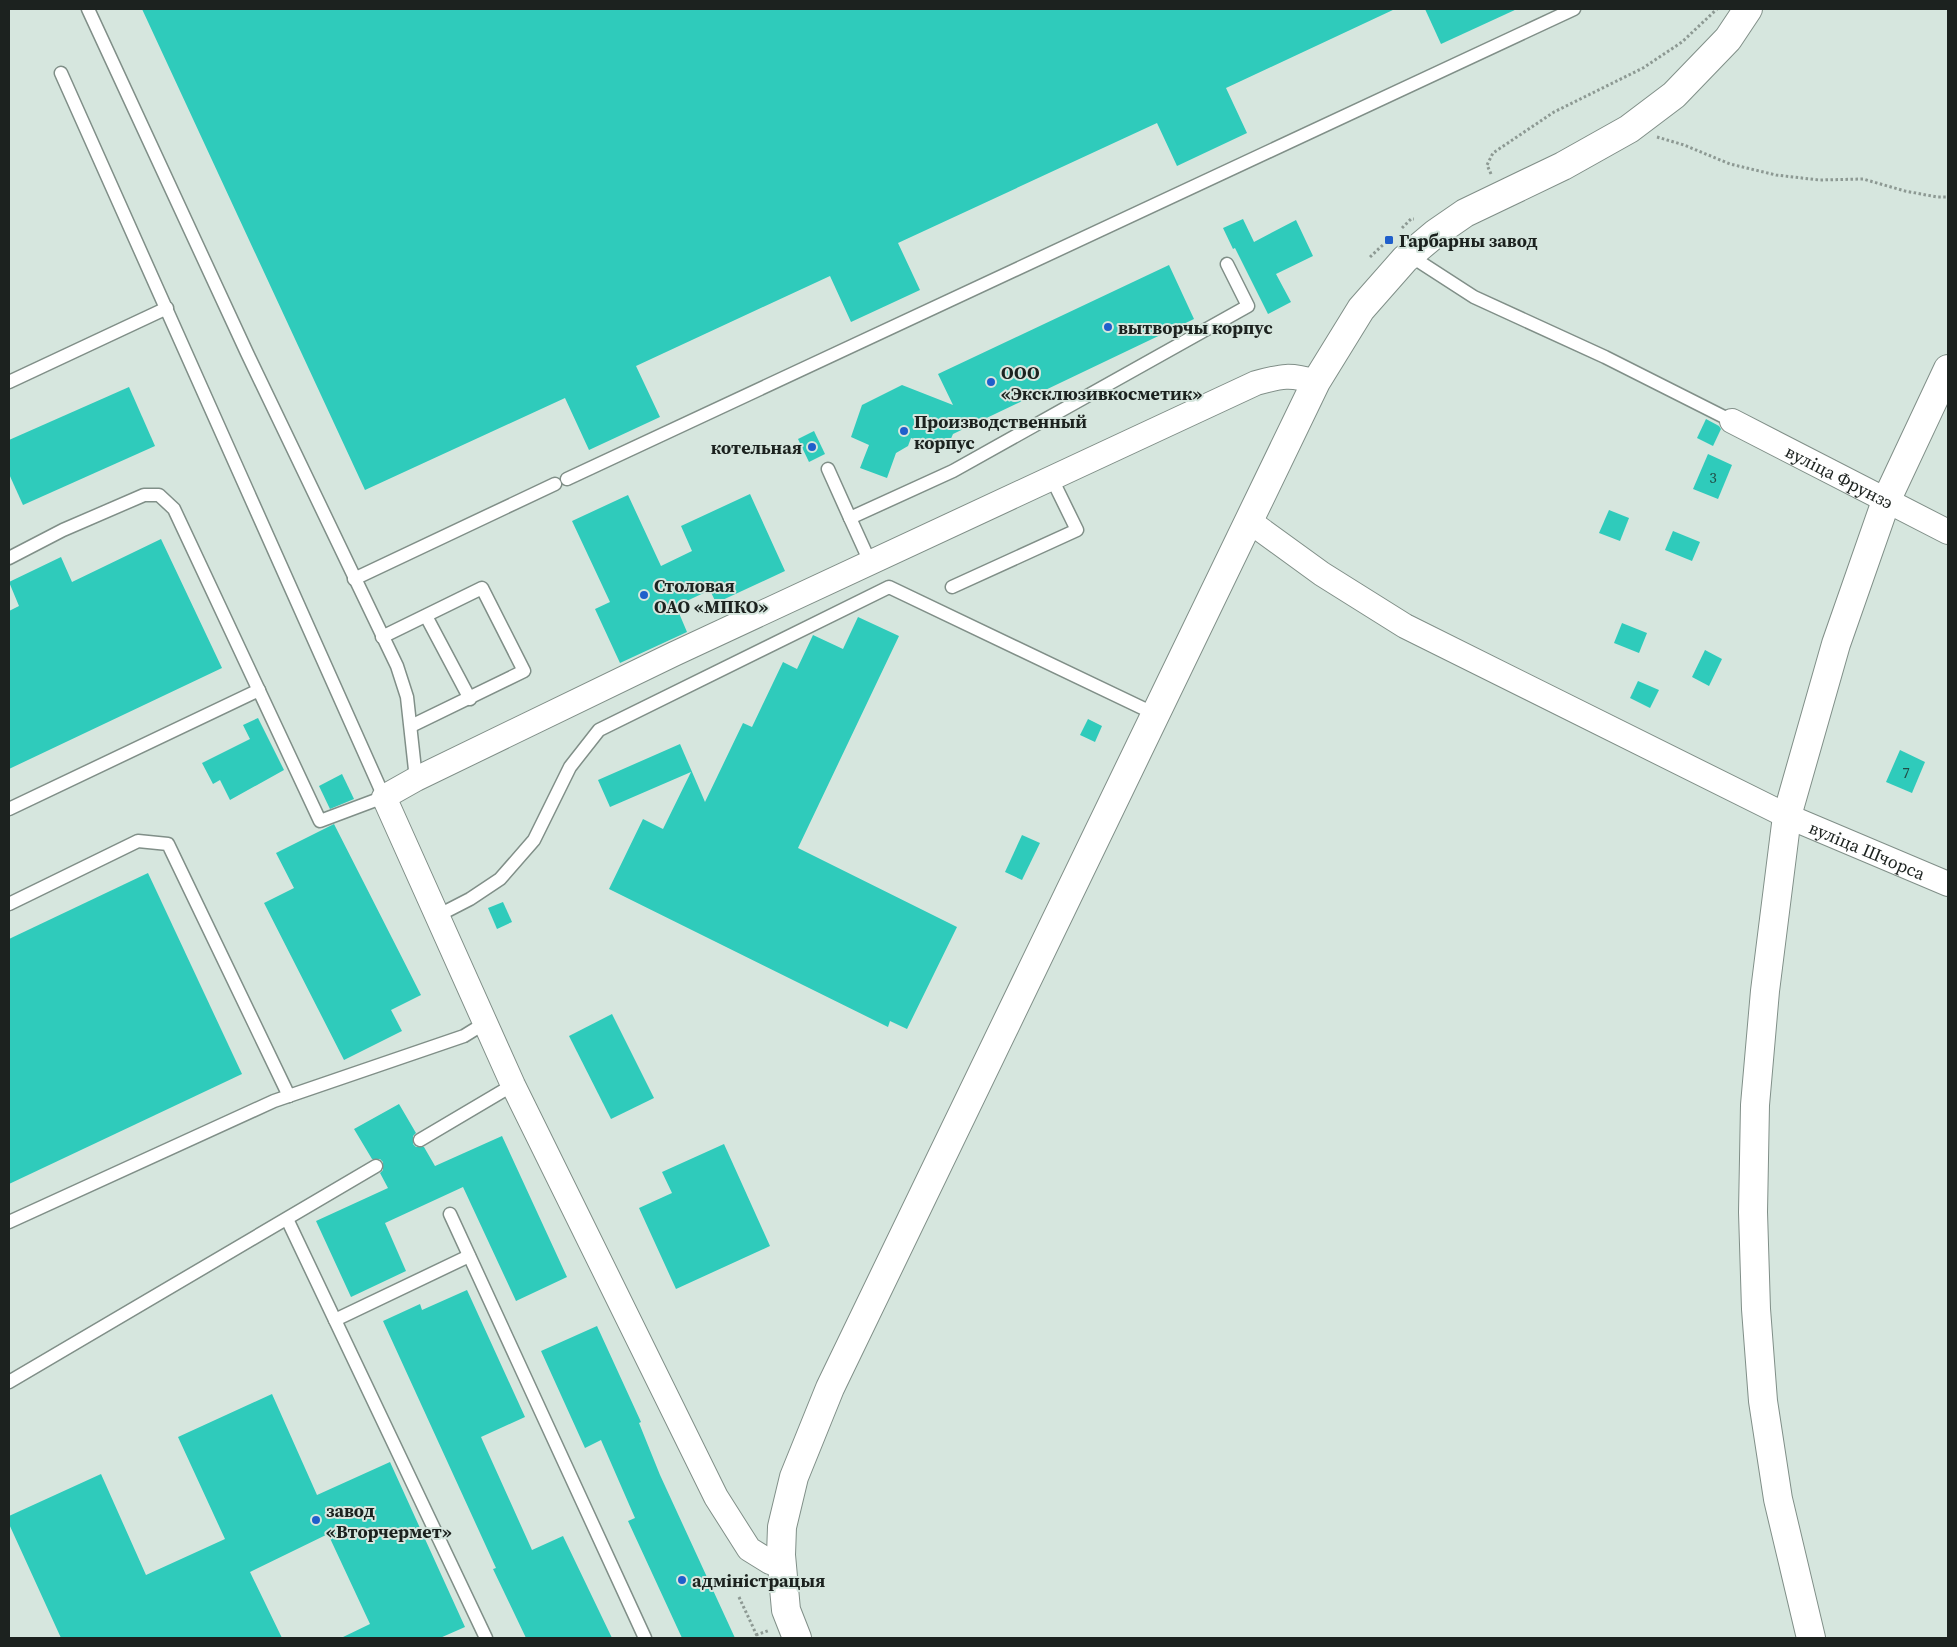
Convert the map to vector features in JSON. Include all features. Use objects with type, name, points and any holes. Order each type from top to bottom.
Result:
[{"type":"street","points":[[797,1638],[786,1610],[782,1565],[782,1527],[789,1494],[830,1388],[1316,382],[1362,309],[1384,280],[1410,255],[1465,213],[1564,166],[1629,128],[1674,95],[1728,39],[1748,9]]},
{"type":"street","points":[[1811,1638],[1778,1499],[1763,1401],[1756,1309],[1753,1212],[1755,1105],[1765,991],[1787,816],[1836,644],[1886,501],[1948,369]]},
{"type":"street","points":[[782,1565],[770,1562],[749,1549],[716,1497],[513,1085],[384,797],[416,779],[870,562],[1256,383],[1281,376],[1299,377],[1316,382]]},
{"type":"street","name":"вуліца Фрунзэ","points":[[1732,421],[1948,532]]},
{"type":"street","name":"вуліца Шчорса","points":[[1249,521],[1322,574],[1405,626],[1787,816],[1948,884]]},
{"type":"lane","points":[[88,9],[247,352],[396,666],[406,697],[416,779]]},
{"type":"lane","points":[[354,578],[1574,9]]},
{"type":"lane","points":[[9,558],[63,530],[144,495],[159,495],[174,509],[320,821],[384,797],[168,308],[61,73]]},
{"type":"lane","points":[[1410,255],[1474,297],[1606,357],[1732,421]]},
{"type":"lane","points":[[850,518],[953,471],[1248,306],[1227,264]]},
{"type":"lane","points":[[9,382],[168,308]]},
{"type":"lane","points":[[828,469],[870,562]]},
{"type":"lane","points":[[952,587],[1077,530],[1052,479]]},
{"type":"lane","points":[[437,916],[470,899],[500,879],[528,847],[534,840],[570,767],[599,730],[889,587],[1156,714]]},
{"type":"lane","points":[[382,637],[482,588],[524,671],[470,699],[411,726]]},
{"type":"lane","points":[[426,616],[470,699]]},
{"type":"lane","points":[[9,808],[259,690]]},
{"type":"lane","points":[[9,904],[138,841],[168,844],[289,1096]]},
{"type":"lane","points":[[9,1222],[274,1101],[464,1036],[485,1023]]},
{"type":"lane","points":[[420,1140],[513,1085]]},
{"type":"lane","points":[[9,1382],[376,1166]]},
{"type":"lane","points":[[450,1214],[645,1638]]},
{"type":"lane","points":[[286,1219],[486,1638]]},
{"type":"lane","points":[[335,1320],[469,1256]]},
{"type":"path","points":[[1493,180],[1487,165],[1493,153],[1554,112],[1643,68],[1682,42],[1717,9]]},
{"type":"path","points":[[1649,141],[1656,137],[1684,145],[1730,164],[1776,175],[1820,180],[1863,179],[1904,191],[1937,197],[1948,196]]},
{"type":"path","points":[[739,1597],[758,1638]]},
{"type":"building","points":[[142,9],[1395,9],[1226,88],[1247,133],[1177,166],[1157,123],[898,243],[920,290],[851,322],[830,276],[636,366],[660,417],[589,450],[565,398],[365,490]]},
{"type":"building","points":[[1425,9],[1517,9],[1441,44]]},
{"type":"building","points":[[1243,219],[1254,242],[1296,220],[1313,256],[1276,274],[1291,302],[1268,314],[1223,228]]},
{"type":"building","points":[[1169,265],[1194,319],[953,434],[946,450],[911,438],[908,446],[896,453],[887,478],[860,468],[869,445],[851,437],[862,405],[902,385],[953,405],[938,374]]},
{"type":"building","points":[[129,387],[155,446],[23,505],[9,474],[9,440]]},
{"type":"building","points":[[1706,419],[1721,429],[1713,446],[1697,438]]},
{"type":"building","name":"котельная","points":[[814,431],[825,454],[809,462],[798,439]]},
{"type":"building","points":[[1708,454],[1732,465],[1718,499],[1693,489]]},
{"type":"building","points":[[750,494],[785,571],[716,603],[710,590],[676,606],[687,632],[620,663],[595,609],[610,602],[572,521],[628,495],[661,566],[692,551],[681,526]]},
{"type":"building","points":[[1609,510],[1629,518],[1620,541],[1599,533]]},
{"type":"building","points":[[1673,531],[1700,542],[1692,561],[1665,550]]},
{"type":"building","points":[[161,539],[222,668],[9,769],[9,611],[19,606],[9,582],[61,557],[72,582]]},
{"type":"building","points":[[858,617],[899,636],[798,848],[957,927],[907,1029],[890,1021],[888,1027],[609,889],[643,819],[663,829],[691,772],[610,807],[598,780],[680,744],[705,802],[743,723],[752,727],[783,662],[797,669],[813,635],[843,649]]},
{"type":"building","points":[[1622,623],[1647,633],[1639,653],[1614,643]]},
{"type":"building","points":[[1705,650],[1722,659],[1709,686],[1692,677]]},
{"type":"building","points":[[1638,681],[1659,690],[1650,708],[1630,698]]},
{"type":"building","points":[[258,718],[284,770],[230,800],[220,780],[213,784],[202,763],[250,739],[243,725]]},
{"type":"building","points":[[1088,719],[1102,726],[1095,742],[1080,735]]},
{"type":"building","points":[[1900,750],[1925,762],[1912,793],[1886,782]]},
{"type":"building","points":[[342,774],[354,799],[330,809],[319,786]]},
{"type":"building","points":[[334,824],[421,995],[391,1010],[402,1031],[344,1060],[264,903],[294,888],[276,853]]},
{"type":"building","points":[[1022,835],[1040,843],[1022,880],[1005,872]]},
{"type":"building","points":[[148,873],[242,1074],[9,1184],[9,939]]},
{"type":"building","points":[[503,902],[512,922],[497,929],[488,908]]},
{"type":"building","points":[[612,1014],[654,1098],[611,1119],[569,1036]]},
{"type":"building","points":[[399,1104],[416,1133],[413,1136],[413,1144],[416,1147],[424,1147],[435,1166],[502,1136],[567,1277],[516,1301],[463,1187],[385,1223],[406,1271],[351,1297],[316,1221],[388,1188],[380,1173],[383,1170],[383,1162],[380,1159],[372,1159],[354,1129]]},
{"type":"building","points":[[724,1144],[770,1246],[676,1289],[639,1208],[672,1193],[662,1172]]},
{"type":"building","points":[[467,1290],[525,1417],[481,1437],[532,1550],[563,1536],[612,1638],[526,1638],[493,1569],[496,1568],[383,1321],[420,1304],[422,1310]]},
{"type":"building","points":[[597,1326],[641,1422],[639,1423],[660,1475],[735,1638],[682,1638],[628,1521],[635,1518],[601,1440],[585,1448],[541,1351]]},
{"type":"building","name":"завод «Вторчермет»","points":[[272,1394],[317,1495],[390,1462],[465,1627],[440,1638],[341,1638],[370,1624],[328,1534],[250,1572],[282,1638],[61,1638],[9,1524],[9,1516],[101,1474],[146,1575],[225,1539],[178,1437]]},
{"type":"place","name":"Гарбарны завод","points":[[1389,240]]},
{"type":"place","name":"вытворчы корпус","points":[[1108,327]]},
{"type":"place","name":"ООО «Эксклюзивкосметик»","points":[[991,382]]},
{"type":"place","name":"Производственный корпус","points":[[904,431]]},
{"type":"place","name":"котельная","points":[[812,447]]},
{"type":"place","name":"Столовая ОАО «МПКО»","points":[[644,595]]},
{"type":"place","name":"завод «Вторчермет»","points":[[316,1520]]},
{"type":"place","name":"адміністрацыя","points":[[682,1580]]}]
